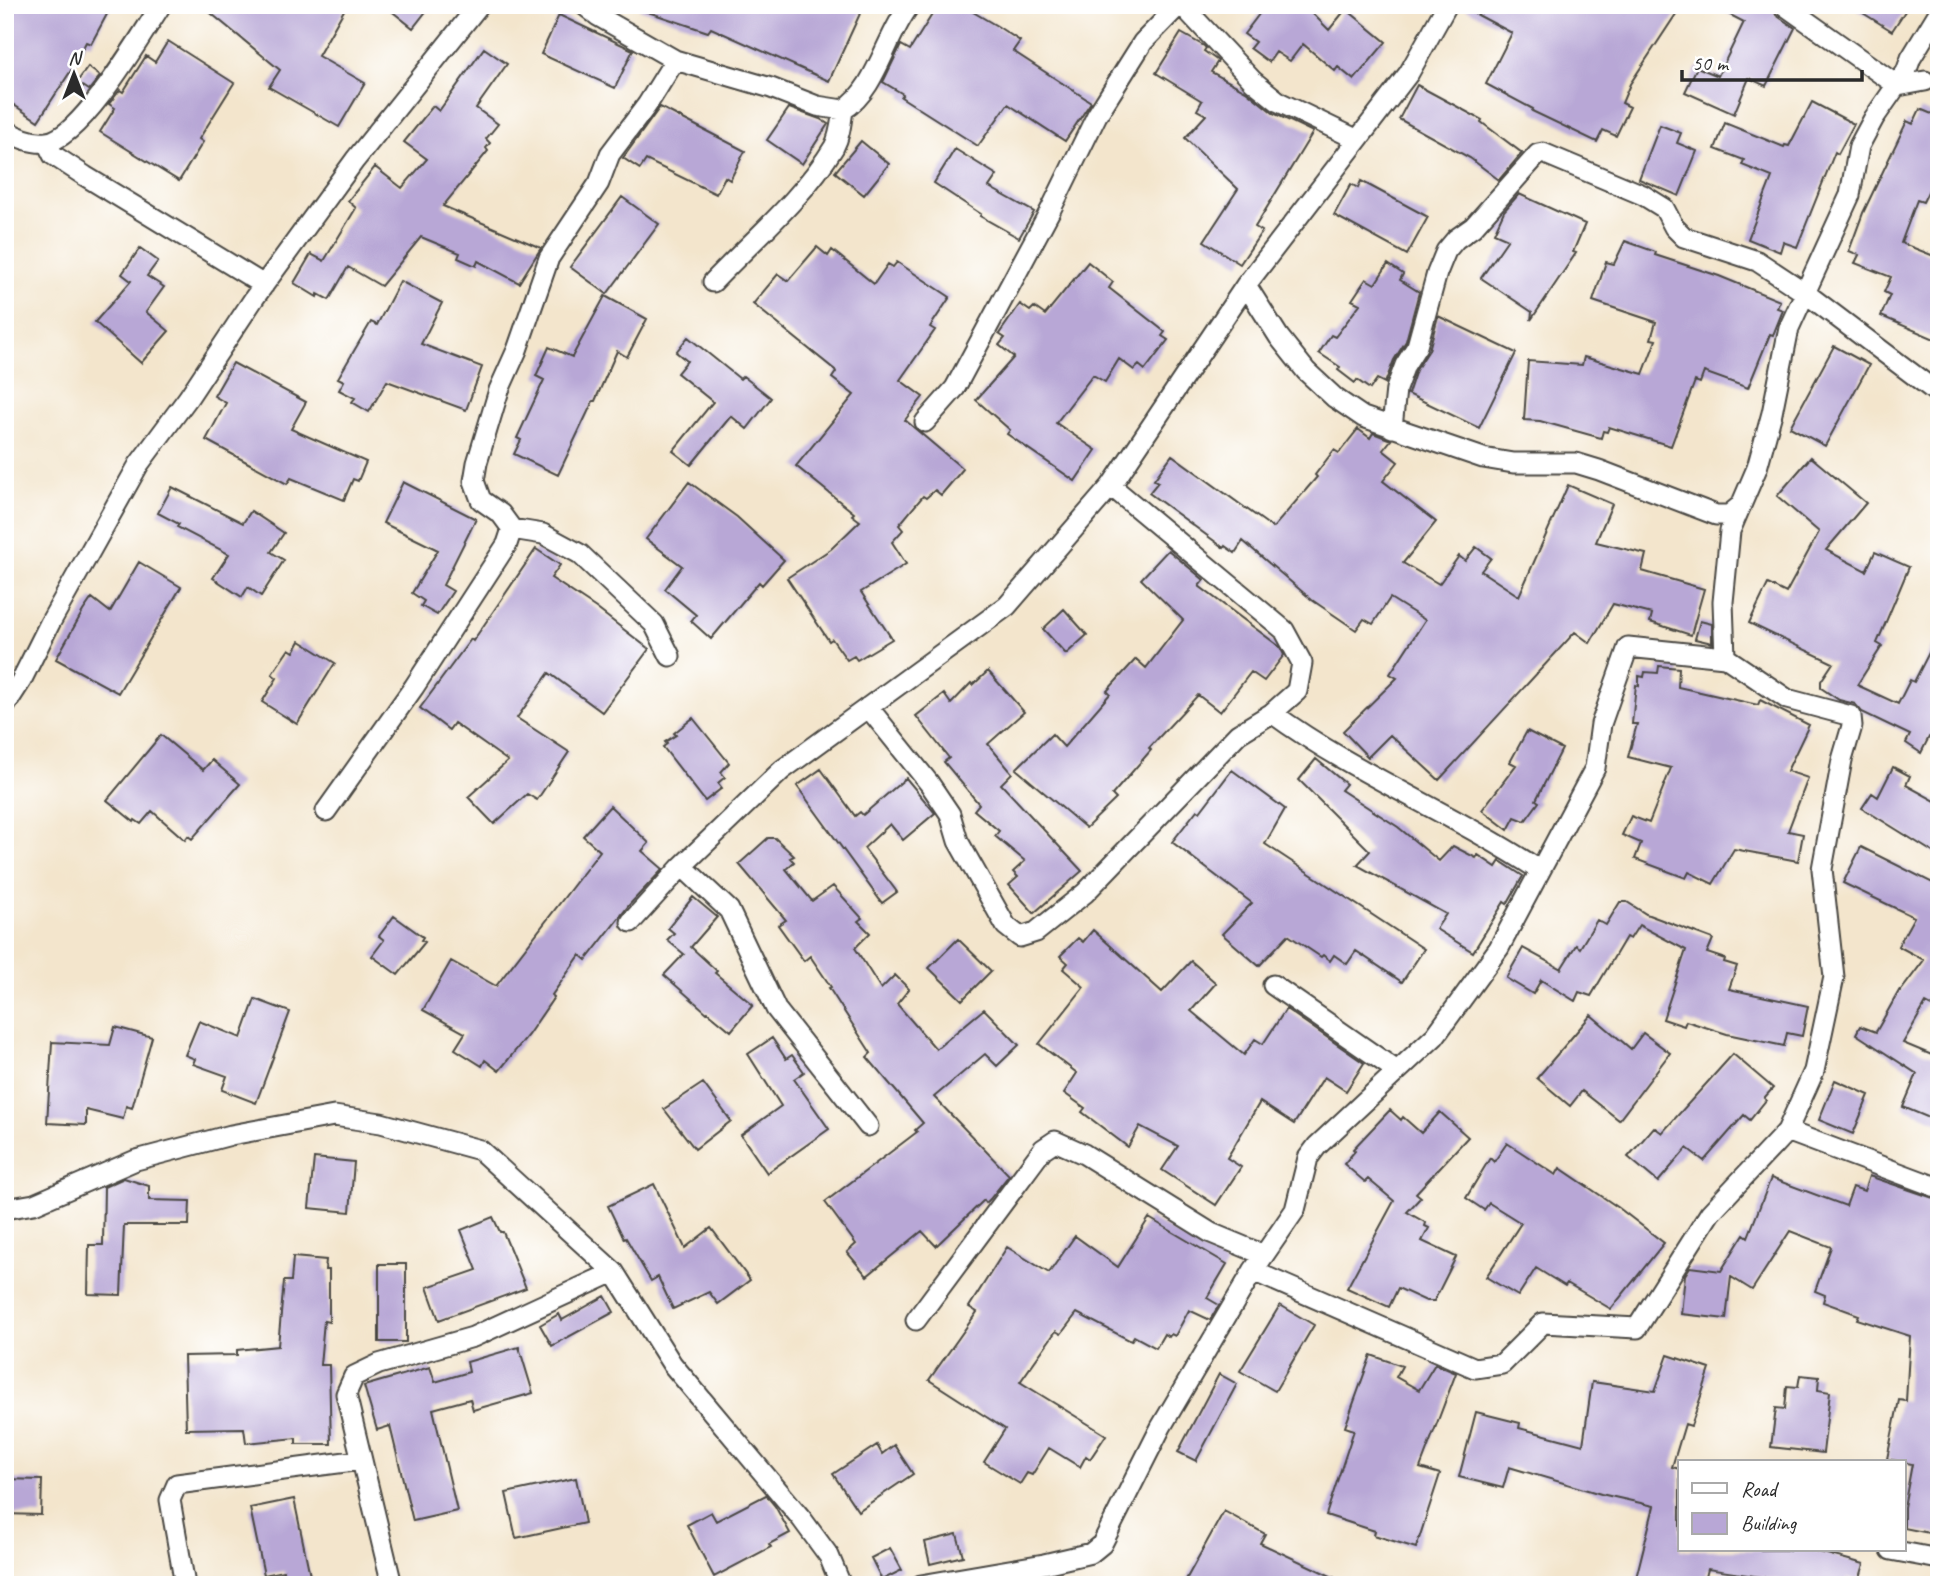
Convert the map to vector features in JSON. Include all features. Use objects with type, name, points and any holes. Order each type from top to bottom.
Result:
[{"type":"street","points":[[5,130],[18,137],[47,142],[62,137],[74,128],[126,60],[160,5]]},
{"type":"street","points":[[5,706],[139,464],[355,160],[479,5]]},
{"type":"street","points":[[584,5],[598,16],[675,60],[771,88],[817,106],[843,110]]},
{"type":"street","points":[[713,282],[803,189],[835,146],[841,130],[843,110],[863,94],[893,32],[910,5]]},
{"type":"street","points":[[925,422],[956,388],[1051,209],[1097,115],[1143,43],[1180,5],[1253,81],[1279,102],[1356,139]]},
{"type":"street","points":[[631,922],[682,866],[782,770],[1007,606],[1111,486],[1246,285],[1409,73],[1447,5]]},
{"type":"street","points":[[1784,5],[1898,86],[1932,84]]},
{"type":"street","points":[[1726,657],[1723,602],[1730,531],[1757,468],[1772,413],[1789,328],[1850,195],[1859,146],[1874,118],[1898,86],[1911,58],[1939,12]]},
{"type":"street","points":[[1911,58],[1932,84]]},
{"type":"street","points":[[670,656],[654,624],[580,554],[544,534],[512,529],[501,514],[481,500],[474,481],[499,390],[517,350],[549,258],[598,183],[610,155],[647,105],[675,60]]},
{"type":"street","points":[[47,142],[53,155],[264,285]]},
{"type":"street","points":[[1392,428],[1396,389],[1405,365],[1417,346],[1437,273],[1446,251],[1456,239],[1473,227],[1538,155],[1543,153],[1643,195],[1664,208],[1674,227],[1684,237],[1757,261],[1804,292],[1939,394]]},
{"type":"street","points":[[1246,285],[1279,337],[1306,371],[1335,398],[1363,417],[1483,458],[1513,463],[1576,463],[1716,515],[1729,515],[1741,505]]},
{"type":"street","points":[[868,707],[929,783],[950,814],[958,841],[1006,926],[1020,937],[1036,932],[1086,893],[1238,734],[1272,713],[1297,691],[1302,663],[1284,630],[1111,486]]},
{"type":"street","points":[[1716,515],[1730,531]]},
{"type":"street","points":[[326,811],[414,687],[507,544],[512,529]]},
{"type":"street","points":[[920,1585],[1044,1564],[1091,1553],[1102,1544],[1161,1427],[1253,1271],[1295,1210],[1308,1158],[1317,1146],[1435,1036],[1499,948],[1595,768],[1601,724],[1628,646],[1726,657],[1787,699],[1851,716],[1852,726],[1842,760],[1822,869],[1834,977],[1814,1072],[1787,1131],[1710,1213],[1637,1328],[1543,1323],[1502,1364],[1475,1368],[1253,1271]]},
{"type":"street","points":[[1272,713],[1307,739],[1505,848],[1539,870]]},
{"type":"street","points":[[682,866],[729,910],[776,1009],[813,1060],[868,1126]]},
{"type":"street","points":[[1273,985],[1397,1072]]},
{"type":"street","points":[[5,1209],[34,1205],[136,1160],[231,1135],[334,1116],[381,1123],[480,1150],[614,1272],[672,1364],[801,1518],[829,1556],[841,1585]]},
{"type":"street","points":[[1787,1131],[1939,1188]]},
{"type":"street","points":[[916,1321],[1044,1149],[1055,1141],[1083,1154],[1211,1233],[1264,1255]]},
{"type":"street","points":[[392,1585],[346,1394],[354,1377],[379,1364],[473,1337],[614,1272]]},
{"type":"street","points":[[185,1585],[170,1500],[177,1485],[362,1460]]},
{"type":"street","points":[[1902,1552],[1939,1559]]},
{"type":"building","points":[[5,5],[112,5],[91,44],[86,42],[38,121],[5,99]]},
{"type":"building","points":[[201,5],[347,5],[318,56],[365,83],[339,127],[269,87],[280,70]]},
{"type":"building","points":[[384,5],[431,5],[413,28]]},
{"type":"building","points":[[640,5],[864,5],[829,81],[711,28],[708,32],[639,9]]},
{"type":"building","points":[[938,5],[961,5],[997,26],[1020,41],[1013,51],[1091,102],[1065,141],[1008,104],[978,146],[901,97],[903,94],[883,82],[901,45],[910,50]]},
{"type":"building","points":[[1266,5],[1304,5],[1329,30],[1346,9],[1386,42],[1354,80],[1338,67],[1335,71],[1303,44],[1290,61],[1276,52],[1269,62],[1250,48],[1255,42],[1244,34]]},
{"type":"building","points":[[1459,5],[1682,5],[1630,84],[1622,103],[1630,107],[1616,136],[1603,130],[1597,142],[1532,111],[1533,109],[1486,84],[1512,33]]},
{"type":"building","points":[[1711,5],[1772,5],[1776,15],[1795,28],[1766,86],[1749,78],[1734,114],[1685,92],[1697,67],[1718,76],[1744,22]]},
{"type":"building","points":[[1850,5],[1909,5],[1892,31]]},
{"type":"building","points":[[559,15],[633,50],[615,88],[541,54]]},
{"type":"building","points":[[1181,33],[1204,46],[1204,51],[1218,61],[1211,72],[1246,91],[1273,113],[1313,132],[1255,227],[1262,231],[1240,264],[1204,241],[1238,189],[1185,138],[1206,115],[1197,110],[1202,101],[1156,73]]},
{"type":"building","points":[[168,41],[234,83],[199,139],[203,142],[179,181],[100,132],[115,108],[109,104],[120,90],[123,92],[146,56],[155,62]]},
{"type":"building","points":[[484,48],[507,64],[476,108],[498,124],[486,139],[490,143],[486,148],[488,151],[443,206],[541,248],[519,283],[478,261],[476,266],[458,258],[460,253],[421,237],[381,286],[348,267],[329,300],[318,294],[317,297],[294,283],[311,254],[324,261],[356,208],[348,201],[375,167],[402,188],[427,159],[404,142],[433,106],[439,111]]},
{"type":"building","points":[[88,67],[100,76],[89,90],[77,82]]},
{"type":"building","points":[[1417,85],[1482,120],[1481,122],[1522,153],[1499,180],[1470,158],[1399,119]]},
{"type":"building","points":[[1812,102],[1854,124],[1838,154],[1835,152],[1797,247],[1783,242],[1780,252],[1748,239],[1772,177],[1742,165],[1744,160],[1715,149],[1725,123],[1784,147],[1789,146]]},
{"type":"building","points":[[660,107],[745,151],[730,180],[725,177],[716,194],[646,160],[640,169],[623,158]]},
{"type":"building","points":[[789,108],[828,124],[802,164],[767,140]]},
{"type":"building","points":[[1920,109],[1939,117],[1939,169],[1923,202],[1917,200],[1901,243],[1939,258],[1939,341],[1881,316],[1890,295],[1884,292],[1891,277],[1855,263],[1859,255],[1849,251],[1863,213],[1907,121],[1913,124]]},
{"type":"building","points":[[1660,125],[1681,133],[1677,143],[1697,151],[1679,196],[1639,179]]},
{"type":"building","points":[[861,141],[889,164],[864,195],[835,172]]},
{"type":"building","points":[[955,149],[997,175],[989,187],[1034,212],[1019,238],[980,216],[981,214],[934,183]]},
{"type":"building","points":[[1361,181],[1428,217],[1407,255],[1334,215],[1351,184],[1358,188]]},
{"type":"building","points":[[1519,194],[1585,224],[1573,252],[1576,253],[1531,320],[1532,312],[1481,278],[1508,239],[1494,233],[1504,211]]},
{"type":"building","points":[[622,197],[659,224],[607,294],[570,267]]},
{"type":"building","points":[[1625,241],[1656,252],[1655,255],[1719,276],[1780,301],[1777,308],[1783,310],[1748,388],[1704,372],[1700,383],[1695,381],[1671,446],[1609,427],[1607,432],[1603,431],[1601,438],[1540,421],[1524,420],[1528,361],[1582,365],[1584,357],[1643,374],[1656,340],[1651,339],[1656,322],[1593,301],[1606,262],[1614,264]]},
{"type":"building","points":[[817,247],[828,256],[832,250],[874,284],[888,264],[893,267],[897,262],[950,297],[930,327],[935,330],[900,380],[923,397],[905,420],[963,469],[941,495],[935,490],[926,498],[923,496],[899,525],[903,530],[892,542],[906,564],[861,592],[892,639],[857,660],[854,656],[847,660],[832,639],[829,641],[787,578],[831,549],[860,521],[852,515],[854,513],[796,466],[854,395],[832,378],[835,370],[753,304],[778,274],[788,281]]},
{"type":"building","points":[[140,248],[158,261],[147,276],[164,287],[146,312],[169,331],[141,363],[95,322],[131,281],[122,274]]},
{"type":"building","points":[[1088,262],[1113,282],[1109,288],[1165,332],[1162,336],[1168,340],[1145,370],[1139,365],[1134,370],[1119,359],[1105,382],[1093,375],[1056,423],[1096,450],[1075,481],[1007,434],[1010,430],[976,400],[1014,357],[999,345],[1005,338],[999,334],[1020,304],[1030,311],[1034,307],[1045,315]]},
{"type":"building","points":[[1388,264],[1403,274],[1400,280],[1419,292],[1406,341],[1394,360],[1385,383],[1377,379],[1370,389],[1357,380],[1355,383],[1338,370],[1340,367],[1319,353],[1331,335],[1335,337],[1360,304],[1352,300],[1366,279],[1375,284]]},
{"type":"building","points":[[400,281],[442,303],[421,344],[482,367],[466,410],[387,381],[369,412],[352,402],[355,398],[339,390],[344,381],[338,378],[371,322],[377,325]]},
{"type":"building","points":[[605,296],[647,319],[627,357],[617,351],[558,475],[514,454],[521,440],[517,438],[544,380],[536,376],[549,347],[572,357]]},
{"type":"building","points":[[1438,316],[1516,353],[1479,428],[1408,394],[1416,370],[1429,350]]},
{"type":"building","points":[[688,337],[740,379],[743,376],[771,398],[747,429],[731,416],[691,465],[673,451],[713,402],[677,373],[687,361],[676,352]]},
{"type":"building","points":[[1834,346],[1869,365],[1825,446],[1790,427]]},
{"type":"building","points":[[233,363],[306,402],[291,429],[366,462],[358,481],[353,479],[344,500],[291,478],[287,484],[206,440],[226,403],[214,396]]},
{"type":"building","points":[[1358,429],[1370,438],[1373,433],[1391,440],[1383,450],[1398,462],[1383,481],[1436,522],[1403,563],[1439,584],[1459,556],[1465,561],[1476,547],[1491,558],[1481,571],[1519,596],[1568,485],[1612,504],[1596,542],[1646,554],[1642,571],[1704,589],[1691,635],[1650,622],[1652,614],[1613,604],[1590,643],[1575,632],[1439,780],[1390,735],[1368,757],[1343,731],[1397,678],[1390,674],[1425,620],[1390,598],[1373,624],[1364,619],[1356,630],[1312,600],[1243,541],[1235,553],[1225,546],[1224,548],[1149,493],[1158,482],[1154,480],[1172,455],[1273,528],[1317,477],[1315,475],[1334,450],[1339,453]]},
{"type":"building","points":[[1811,457],[1866,503],[1826,550],[1866,571],[1875,552],[1909,567],[1877,643],[1882,646],[1857,685],[1898,704],[1910,680],[1914,682],[1939,633],[1939,742],[1929,737],[1921,753],[1906,743],[1910,735],[1862,712],[1855,704],[1839,700],[1821,688],[1821,681],[1833,663],[1749,623],[1768,584],[1786,593],[1819,532],[1777,496]]},
{"type":"building","points":[[403,482],[476,519],[443,585],[453,591],[437,615],[421,606],[424,601],[412,593],[438,550],[383,523]]},
{"type":"building","points":[[689,482],[737,517],[784,560],[762,585],[759,582],[711,639],[691,621],[696,615],[665,589],[682,566],[646,539]]},
{"type":"building","points":[[172,487],[243,523],[251,511],[284,533],[271,552],[284,560],[261,596],[248,587],[242,597],[213,578],[229,554],[177,527],[179,524],[158,513]]},
{"type":"building","points":[[536,549],[560,565],[551,578],[596,608],[649,649],[602,712],[549,673],[517,718],[569,752],[537,800],[527,794],[494,824],[468,797],[508,761],[454,723],[449,730],[420,708],[471,639],[473,641]]},
{"type":"building","points":[[1168,550],[1204,580],[1199,586],[1280,647],[1284,655],[1264,681],[1251,672],[1220,712],[1198,695],[1149,748],[1151,750],[1112,795],[1116,799],[1086,828],[1016,769],[1052,734],[1064,747],[1110,694],[1107,691],[1136,659],[1146,668],[1183,620],[1141,579]]},
{"type":"building","points":[[139,562],[181,587],[118,693],[56,659],[92,598],[110,612]]},
{"type":"building","points":[[1064,609],[1087,635],[1066,654],[1043,629]]},
{"type":"building","points":[[1700,621],[1712,624],[1712,643],[1695,639]]},
{"type":"building","points":[[300,641],[335,663],[297,724],[262,702],[277,678],[272,674],[289,649],[294,652]]},
{"type":"building","points":[[1659,666],[1679,668],[1678,687],[1758,705],[1760,700],[1809,725],[1787,771],[1808,778],[1788,831],[1803,834],[1798,861],[1734,849],[1713,884],[1689,872],[1686,878],[1635,859],[1641,843],[1622,835],[1631,816],[1649,823],[1671,768],[1628,757],[1637,724],[1632,724],[1639,676],[1644,677],[1645,672],[1658,673]]},
{"type":"building","points":[[988,671],[1024,712],[988,744],[1012,773],[1001,784],[1082,871],[1034,913],[1009,885],[1018,877],[1013,872],[1025,861],[995,836],[999,831],[974,810],[979,804],[944,762],[949,758],[916,716],[944,694],[951,704],[971,683],[973,685]]},
{"type":"building","points":[[693,718],[729,763],[721,772],[725,777],[718,783],[722,788],[705,801],[663,747],[667,744],[665,742],[676,735],[674,733]]},
{"type":"building","points":[[1527,731],[1562,749],[1536,800],[1539,802],[1525,821],[1515,817],[1508,830],[1482,810],[1516,765],[1510,762]]},
{"type":"building","points":[[161,735],[203,770],[212,760],[240,784],[192,839],[188,836],[185,840],[152,811],[141,824],[135,820],[134,822],[107,800]]},
{"type":"building","points":[[1316,759],[1346,784],[1341,790],[1398,827],[1439,861],[1453,846],[1476,858],[1478,855],[1496,867],[1500,861],[1523,876],[1473,952],[1436,929],[1446,914],[1357,865],[1370,851],[1299,780]]},
{"type":"building","points":[[1893,767],[1910,776],[1906,785],[1939,803],[1939,856],[1862,808],[1872,793],[1878,797]]},
{"type":"building","points":[[821,769],[855,816],[860,812],[863,815],[906,778],[935,813],[903,840],[890,824],[864,848],[897,892],[882,903],[797,786]]},
{"type":"building","points":[[1232,770],[1285,809],[1265,844],[1424,949],[1402,982],[1356,951],[1347,964],[1334,955],[1330,961],[1288,935],[1259,966],[1222,934],[1252,903],[1172,842],[1197,810],[1200,812]]},
{"type":"building","points":[[610,806],[649,843],[642,851],[663,869],[630,904],[586,960],[580,955],[528,1035],[499,1071],[485,1060],[482,1066],[455,1049],[465,1033],[423,1010],[451,961],[496,986],[600,851],[583,836]]},
{"type":"building","points":[[768,838],[775,838],[794,856],[790,858],[794,862],[786,869],[812,901],[833,886],[862,918],[858,921],[870,933],[855,948],[881,989],[895,975],[909,989],[897,1004],[936,1049],[984,1009],[1019,1045],[997,1066],[985,1054],[934,1097],[1009,1175],[986,1203],[984,1200],[936,1246],[922,1231],[867,1276],[847,1252],[856,1244],[825,1202],[917,1132],[915,1130],[923,1123],[867,1057],[871,1053],[829,988],[831,987],[810,956],[804,961],[778,925],[786,920],[739,864]]},
{"type":"building","points":[[1861,847],[1939,886],[1939,1010],[1926,1003],[1903,1043],[1939,1058],[1939,1122],[1903,1107],[1917,1074],[1856,1034],[1860,1026],[1876,1032],[1899,991],[1924,960],[1898,946],[1914,917],[1843,883]]},
{"type":"building","points":[[693,897],[717,917],[691,947],[717,971],[715,973],[753,1005],[731,1031],[664,975],[684,954],[667,940],[674,933],[668,928]]},
{"type":"building","points":[[1620,902],[1627,902],[1646,914],[1713,939],[1707,953],[1737,966],[1729,989],[1808,1006],[1802,1036],[1787,1033],[1784,1046],[1727,1034],[1686,1021],[1684,1026],[1663,1019],[1686,950],[1639,925],[1630,939],[1626,937],[1591,996],[1579,992],[1575,1001],[1541,980],[1533,994],[1506,978],[1523,948],[1561,969],[1576,945],[1580,948],[1597,920],[1606,925]]},
{"type":"building","points":[[394,916],[423,937],[421,940],[425,942],[398,975],[372,956],[384,940],[379,936]]},
{"type":"building","points":[[1093,930],[1162,992],[1191,961],[1216,983],[1191,1011],[1244,1055],[1255,1039],[1263,1044],[1286,1009],[1364,1063],[1346,1091],[1324,1077],[1294,1124],[1260,1102],[1227,1158],[1241,1167],[1216,1205],[1162,1170],[1178,1146],[1140,1126],[1128,1147],[1082,1112],[1085,1108],[1064,1093],[1077,1073],[1039,1044],[1084,987],[1063,969],[1068,963],[1060,956],[1078,938],[1083,942]]},
{"type":"building","points":[[958,939],[991,971],[962,1000],[929,968]]},
{"type":"building","points":[[255,999],[290,1012],[256,1103],[222,1090],[227,1076],[193,1064],[195,1059],[185,1055],[199,1021],[241,1038]]},
{"type":"building","points":[[1591,1015],[1631,1049],[1643,1033],[1670,1053],[1619,1120],[1582,1091],[1570,1106],[1537,1078]]},
{"type":"building","points":[[115,1027],[152,1037],[132,1108],[126,1106],[123,1119],[86,1110],[86,1125],[47,1123],[52,1042],[110,1045]]},
{"type":"building","points":[[772,1038],[786,1059],[792,1055],[804,1072],[794,1079],[829,1129],[767,1173],[741,1135],[781,1106],[748,1054]]},
{"type":"building","points":[[1733,1054],[1773,1088],[1764,1098],[1766,1100],[1750,1120],[1744,1115],[1704,1161],[1687,1148],[1658,1182],[1628,1157],[1654,1127],[1662,1133]]},
{"type":"building","points":[[1835,1080],[1869,1095],[1853,1134],[1819,1120]]},
{"type":"building","points":[[703,1083],[731,1121],[695,1149],[664,1109]]},
{"type":"building","points":[[1390,1110],[1401,1120],[1403,1117],[1421,1133],[1440,1112],[1468,1137],[1416,1193],[1421,1197],[1407,1212],[1426,1223],[1425,1226],[1429,1228],[1422,1241],[1456,1257],[1434,1301],[1426,1301],[1398,1288],[1389,1307],[1347,1288],[1394,1201],[1368,1179],[1365,1182],[1344,1164],[1355,1151],[1353,1149]]},
{"type":"building","points":[[1507,1143],[1556,1175],[1560,1168],[1664,1243],[1611,1309],[1536,1268],[1518,1296],[1486,1277],[1521,1223],[1489,1203],[1484,1210],[1466,1198],[1490,1158],[1494,1162]]},
{"type":"building","points":[[314,1158],[354,1162],[350,1212],[309,1208]]},
{"type":"building","points":[[1869,1176],[1939,1200],[1939,1535],[1906,1528],[1906,1496],[1912,1464],[1906,1463],[1906,1460],[1887,1459],[1899,1400],[1906,1401],[1910,1336],[1857,1319],[1859,1315],[1823,1302],[1825,1295],[1815,1291],[1831,1247],[1790,1231],[1752,1290],[1731,1277],[1726,1319],[1681,1314],[1685,1275],[1690,1267],[1721,1271],[1744,1234],[1748,1237],[1771,1178],[1846,1206],[1853,1187],[1864,1191]]},
{"type":"building","points":[[124,1178],[149,1186],[149,1200],[190,1201],[189,1225],[124,1225],[121,1295],[88,1294],[89,1245],[103,1245],[104,1187]]},
{"type":"building","points":[[654,1184],[685,1248],[711,1228],[750,1280],[718,1304],[709,1292],[673,1309],[658,1277],[651,1281],[626,1238],[624,1239],[608,1206]]},
{"type":"building","points":[[493,1217],[500,1232],[503,1232],[526,1288],[439,1320],[427,1287],[477,1270],[461,1230]]},
{"type":"building","points":[[1149,1218],[1227,1264],[1207,1298],[1219,1305],[1210,1320],[1189,1310],[1175,1336],[1164,1334],[1156,1348],[1134,1336],[1131,1341],[1077,1313],[1061,1334],[1056,1331],[1020,1382],[1106,1435],[1090,1459],[1086,1456],[1080,1467],[1049,1448],[1032,1475],[1027,1473],[1020,1484],[984,1462],[1005,1429],[929,1380],[977,1312],[969,1307],[1007,1247],[1049,1273],[1075,1236],[1118,1267]]},
{"type":"building","points":[[293,1257],[326,1260],[325,1270],[329,1270],[329,1322],[324,1321],[320,1365],[329,1365],[331,1444],[296,1444],[296,1438],[246,1443],[244,1428],[186,1429],[184,1356],[237,1355],[237,1350],[278,1346],[284,1281],[291,1281]]},
{"type":"building","points":[[379,1264],[406,1264],[406,1342],[379,1342]]},
{"type":"building","points":[[605,1296],[614,1312],[552,1346],[540,1325],[559,1314],[562,1320]]},
{"type":"building","points":[[1280,1305],[1314,1325],[1275,1391],[1240,1371]]},
{"type":"building","points":[[519,1347],[533,1393],[473,1410],[470,1399],[433,1409],[457,1511],[413,1521],[390,1426],[377,1430],[364,1386],[430,1367],[435,1382],[469,1372],[467,1362]]},
{"type":"building","points":[[1371,1355],[1402,1366],[1396,1377],[1419,1390],[1435,1364],[1456,1373],[1420,1468],[1440,1474],[1416,1548],[1374,1535],[1375,1531],[1326,1515],[1354,1430],[1345,1427]]},
{"type":"building","points":[[1668,1355],[1710,1369],[1691,1426],[1685,1424],[1672,1467],[1678,1468],[1678,1552],[1819,1552],[1864,1564],[1859,1581],[1847,1578],[1845,1585],[1779,1585],[1781,1580],[1708,1569],[1704,1585],[1647,1585],[1635,1582],[1654,1506],[1601,1494],[1509,1467],[1503,1488],[1459,1477],[1476,1412],[1520,1423],[1519,1428],[1583,1445],[1592,1382],[1655,1391]]},
{"type":"building","points":[[1219,1374],[1237,1384],[1196,1461],[1178,1452]]},
{"type":"building","points":[[1800,1375],[1819,1377],[1818,1390],[1830,1392],[1823,1453],[1771,1447],[1776,1408],[1785,1409],[1787,1386],[1798,1387]]},
{"type":"building","points":[[877,1445],[882,1454],[894,1445],[913,1474],[858,1511],[833,1474]]},
{"type":"building","points":[[576,1478],[585,1523],[516,1538],[506,1493]]},
{"type":"building","points":[[5,1479],[42,1480],[41,1515],[5,1514]]},
{"type":"building","points":[[766,1495],[790,1533],[769,1544],[771,1547],[714,1577],[687,1525],[711,1512],[716,1521]]},
{"type":"building","points":[[294,1499],[312,1585],[286,1585],[284,1571],[264,1575],[250,1508]]},
{"type":"building","points":[[1224,1511],[1265,1534],[1260,1543],[1350,1585],[1183,1585]]},
{"type":"building","points":[[957,1534],[963,1556],[930,1564],[925,1542]]},
{"type":"building","points":[[890,1548],[902,1570],[882,1580],[871,1558]]}]
